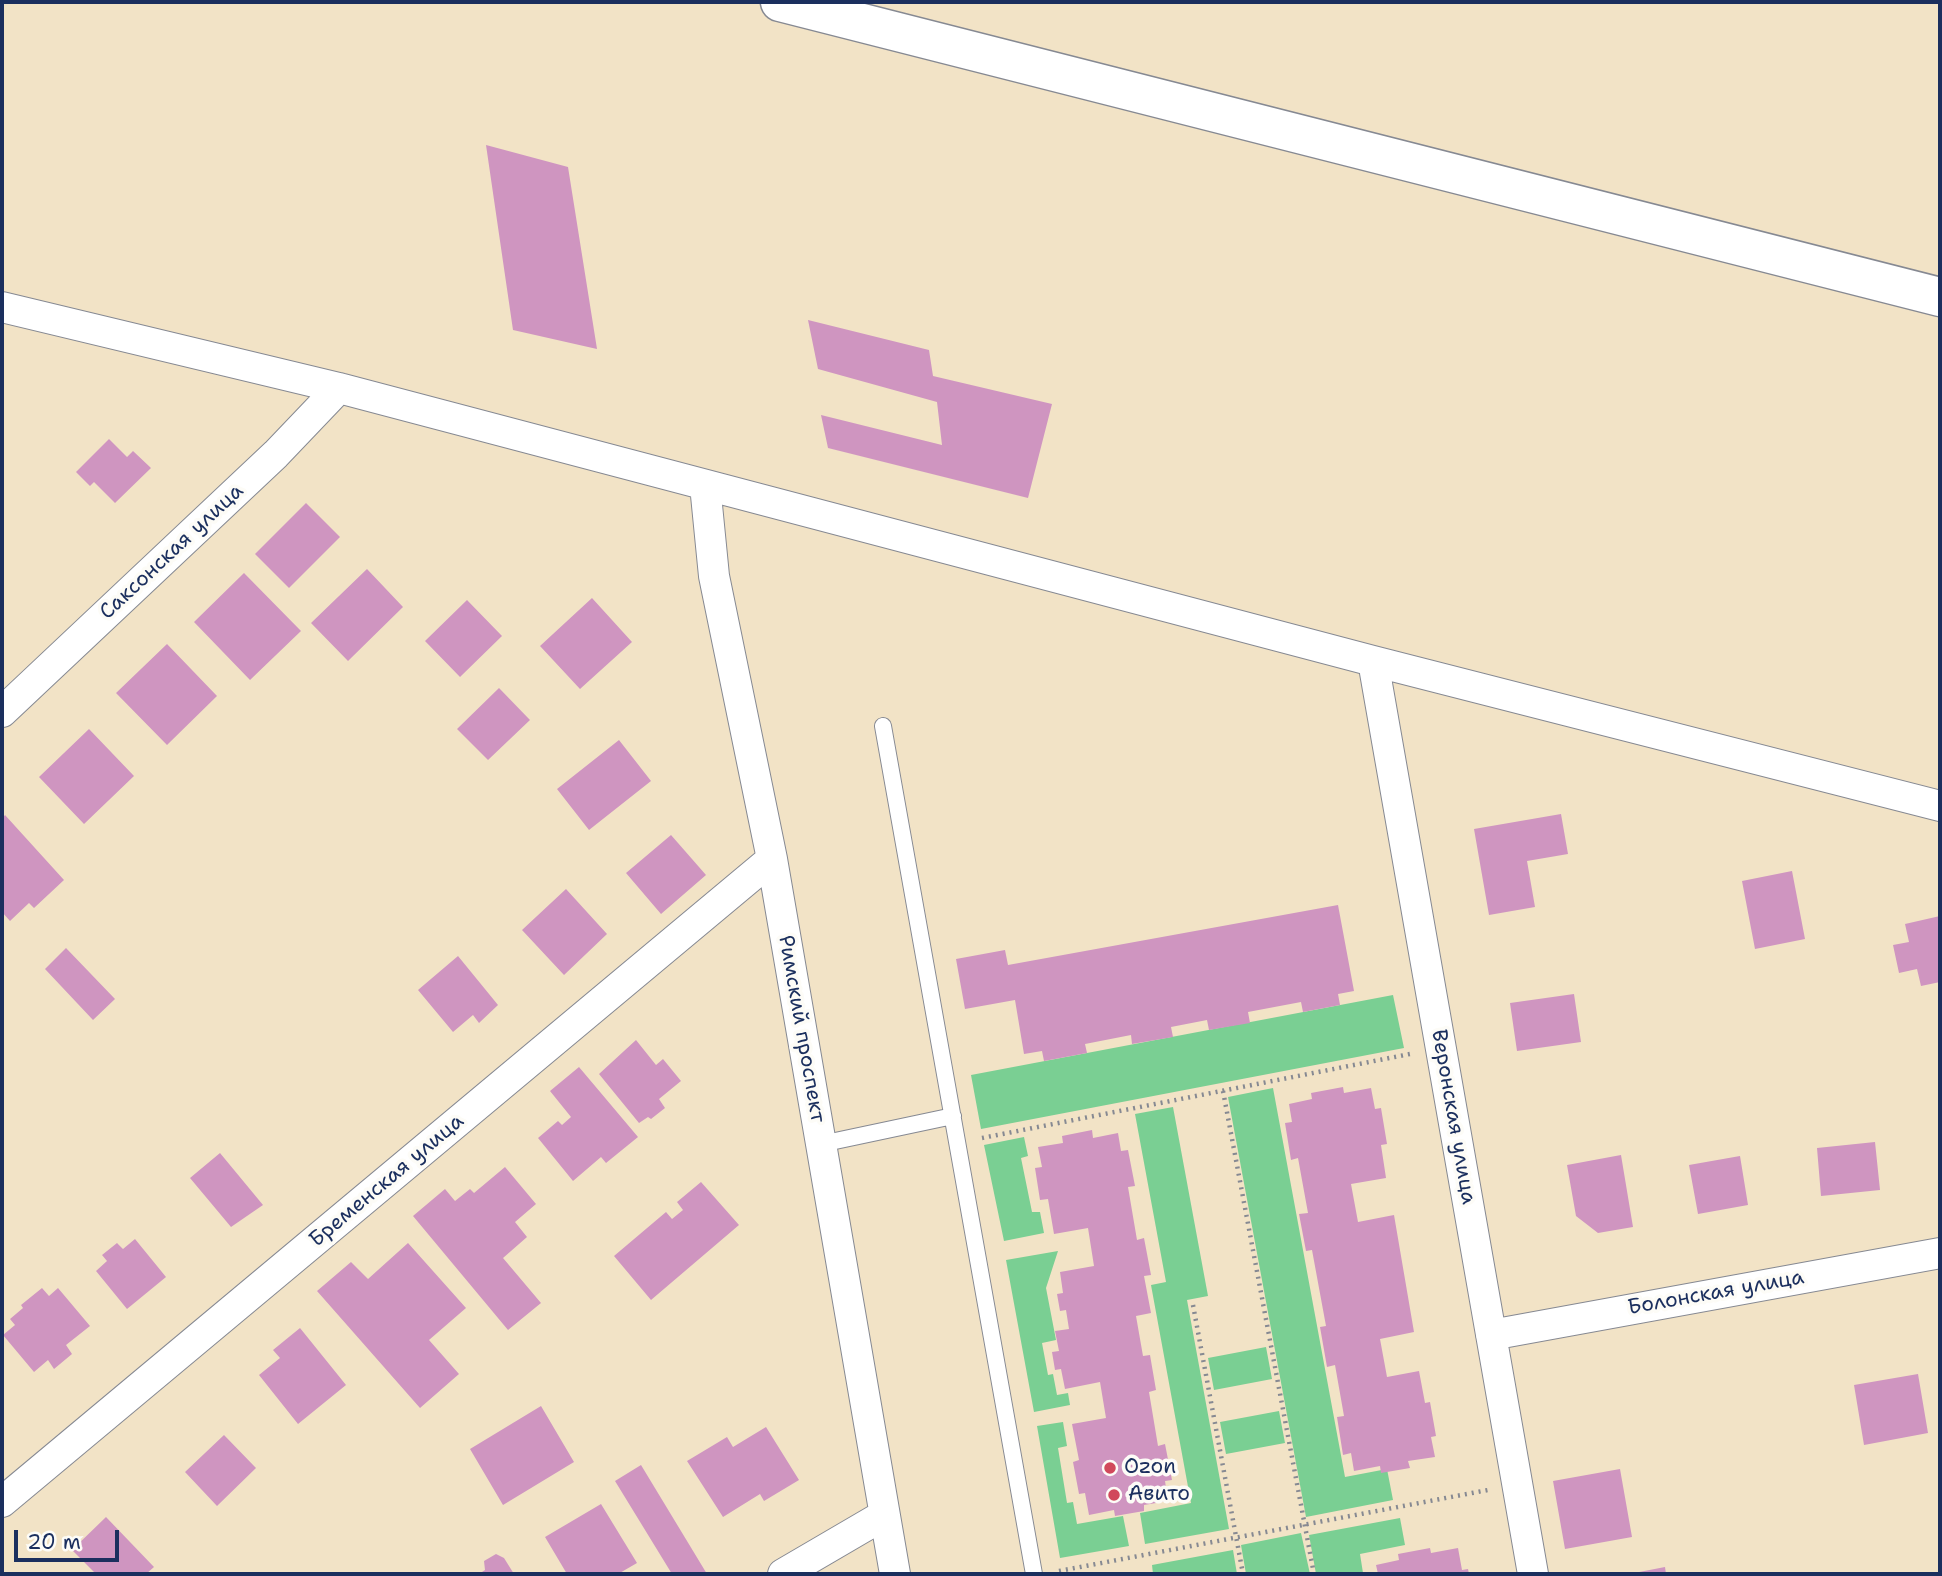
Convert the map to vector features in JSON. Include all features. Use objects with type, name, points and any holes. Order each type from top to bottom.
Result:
[{"type":"street","points":[[780,2],[1940,297]]},
{"type":"street","points":[[2,307],[339,388],[1373,661],[1940,806]]},
{"type":"street","name":"Саксонская улица","points":[[2,712],[276,454],[339,388]]},
{"type":"street","name":"Римский проспект","points":[[705,485],[714,576],[772,859],[895,1574]]},
{"type":"street","name":"Веронская улица","points":[[1373,661],[1533,1574]]},
{"type":"street","name":"Бременская улица","points":[[2,1502],[772,859]]},
{"type":"street","name":"Болонская улица","points":[[1491,1335],[1940,1253]]},
{"type":"street","points":[[783,1574],[884,1515]]},
{"type":"lane","points":[[883,726],[1034,1574]]},
{"type":"lane","points":[[821,1144],[953,1116]]},
{"type":"path","points":[[958,1143],[1440,1048]]},
{"type":"path","points":[[1223,1091],[1314,1574]]},
{"type":"path","points":[[1193,1305],[1243,1574]]},
{"type":"path","points":[[1054,1572],[1517,1485]]},
{"type":"green space","points":[[1393,995],[1404,1048],[981,1129],[971,1075]]},
{"type":"green space","points":[[1273,1088],[1345,1477],[1387,1469],[1393,1500],[1306,1517],[1228,1097]]},
{"type":"green space","points":[[1173,1107],[1208,1296],[1187,1300],[1229,1529],[1145,1544],[1140,1513],[1191,1503],[1151,1285],[1166,1282],[1135,1114]]},
{"type":"green space","points":[[1024,1137],[1028,1156],[1021,1158],[1032,1212],[1040,1212],[1044,1233],[1004,1241],[984,1145]]},
{"type":"green space","points":[[1058,1251],[1046,1288],[1056,1340],[1042,1343],[1048,1375],[1053,1374],[1057,1395],[1068,1393],[1070,1405],[1034,1412],[1006,1260]]},
{"type":"green space","points":[[1266,1347],[1272,1379],[1214,1390],[1208,1358]]},
{"type":"green space","points":[[1279,1411],[1285,1443],[1226,1454],[1220,1422]]},
{"type":"green space","points":[[1063,1422],[1067,1446],[1058,1448],[1067,1503],[1073,1502],[1077,1524],[1123,1516],[1129,1546],[1060,1558],[1037,1426]]},
{"type":"green space","points":[[1400,1518],[1405,1545],[1360,1554],[1363,1573],[1316,1574],[1309,1535]]},
{"type":"green space","points":[[1301,1533],[1310,1574],[1246,1574],[1241,1545]]},
{"type":"green space","points":[[1233,1550],[1237,1574],[1153,1574],[1152,1565]]},
{"type":"building","points":[[486,145],[568,167],[597,349],[513,330]]},
{"type":"building","points":[[808,320],[929,350],[933,376],[1052,404],[1028,498],[828,448],[821,415],[942,445],[937,402],[818,369]]},
{"type":"building","points":[[109,439],[127,457],[133,451],[151,468],[115,503],[94,482],[90,486],[76,472]]},
{"type":"building","points":[[306,503],[340,537],[289,588],[255,554]]},
{"type":"building","points":[[367,569],[403,607],[348,661],[311,623]]},
{"type":"building","points":[[244,573],[301,631],[250,680],[194,622]]},
{"type":"building","points":[[592,598],[632,642],[580,689],[540,646]]},
{"type":"building","points":[[467,600],[502,636],[460,677],[425,641]]},
{"type":"building","points":[[167,644],[217,696],[167,745],[116,693]]},
{"type":"building","points":[[499,688],[530,720],[488,760],[457,729]]},
{"type":"building","points":[[89,729],[134,776],[84,824],[39,777]]},
{"type":"building","points":[[619,740],[651,781],[589,830],[557,789]]},
{"type":"building","points":[[1561,814],[1568,854],[1527,861],[1535,907],[1489,915],[1474,829]]},
{"type":"building","points":[[5,815],[64,880],[34,908],[29,903],[10,921],[2,912],[2,819]]},
{"type":"building","points":[[671,835],[706,875],[661,914],[626,873]]},
{"type":"building","points":[[1792,871],[1805,939],[1755,949],[1742,881]]},
{"type":"building","points":[[566,889],[607,934],[564,975],[522,930]]},
{"type":"building","points":[[1338,905],[1354,991],[1338,994],[1340,1005],[1303,1012],[1301,1002],[1248,1012],[1250,1023],[1209,1030],[1207,1020],[1171,1027],[1173,1037],[1132,1044],[1131,1035],[1085,1044],[1087,1053],[1044,1061],[1042,1051],[1024,1054],[1015,1000],[965,1009],[956,959],[1005,950],[1008,965]]},
{"type":"building","points":[[1940,916],[1940,982],[1921,986],[1917,969],[1899,973],[1893,945],[1909,942],[1905,924]]},
{"type":"building","points":[[66,948],[115,999],[93,1020],[45,969]]},
{"type":"building","points":[[458,956],[498,1005],[479,1023],[473,1015],[453,1032],[418,990]]},
{"type":"building","points":[[1574,994],[1581,1042],[1517,1051],[1510,1003]]},
{"type":"building","points":[[636,1040],[656,1065],[663,1059],[681,1081],[659,1099],[665,1108],[651,1119],[648,1117],[639,1123],[599,1074]]},
{"type":"building","points":[[579,1067],[638,1137],[606,1163],[601,1157],[573,1181],[538,1138],[558,1121],[562,1125],[571,1117],[550,1091]]},
{"type":"building","points":[[1343,1087],[1344,1093],[1371,1088],[1375,1109],[1381,1108],[1387,1144],[1381,1145],[1386,1178],[1351,1184],[1358,1222],[1394,1215],[1414,1332],[1380,1339],[1387,1377],[1419,1371],[1425,1403],[1430,1402],[1436,1436],[1431,1437],[1435,1457],[1408,1461],[1410,1468],[1381,1473],[1380,1466],[1354,1471],[1351,1453],[1343,1455],[1337,1417],[1344,1416],[1335,1365],[1327,1367],[1320,1327],[1326,1326],[1312,1250],[1306,1251],[1299,1214],[1308,1213],[1298,1158],[1291,1160],[1285,1123],[1292,1122],[1289,1104],[1312,1099],[1311,1093]]},
{"type":"building","points":[[1092,1130],[1093,1138],[1118,1133],[1121,1151],[1128,1150],[1135,1186],[1128,1187],[1137,1240],[1144,1238],[1151,1275],[1144,1276],[1151,1313],[1136,1316],[1143,1356],[1150,1355],[1156,1390],[1149,1392],[1158,1446],[1165,1444],[1172,1480],[1165,1481],[1168,1501],[1144,1505],[1144,1511],[1115,1516],[1114,1510],[1089,1515],[1085,1493],[1079,1494],[1073,1462],[1079,1460],[1072,1424],[1106,1418],[1100,1382],[1065,1389],[1061,1369],[1055,1370],[1052,1352],[1059,1351],[1055,1331],[1069,1329],[1066,1310],[1060,1311],[1057,1294],[1063,1293],[1060,1272],[1094,1266],[1088,1228],[1054,1234],[1048,1199],[1040,1200],[1035,1168],[1042,1167],[1038,1147],[1063,1143],[1062,1136]]},
{"type":"building","points":[[1875,1142],[1880,1190],[1821,1196],[1817,1148]]},
{"type":"building","points":[[220,1153],[263,1205],[231,1227],[190,1178]]},
{"type":"building","points":[[1621,1155],[1633,1227],[1598,1233],[1576,1216],[1567,1165]]},
{"type":"building","points":[[1740,1156],[1748,1205],[1698,1214],[1689,1165]]},
{"type":"building","points":[[505,1167],[536,1204],[515,1222],[527,1237],[503,1258],[541,1303],[508,1330],[413,1216],[445,1189],[455,1201],[470,1189],[474,1193]]},
{"type":"building","points":[[701,1182],[739,1225],[651,1300],[614,1256],[666,1212],[672,1219],[683,1210],[677,1202]]},
{"type":"building","points":[[135,1239],[166,1277],[127,1309],[96,1271],[107,1261],[102,1255],[117,1243],[123,1249]]},
{"type":"building","points":[[408,1243],[466,1308],[429,1340],[459,1374],[420,1408],[317,1291],[351,1262],[368,1279]]},
{"type":"building","points":[[42,1288],[49,1296],[58,1288],[90,1326],[66,1345],[72,1354],[54,1369],[48,1360],[34,1372],[3,1335],[15,1325],[10,1319],[23,1308],[21,1305]]},
{"type":"building","points":[[300,1328],[346,1385],[298,1424],[259,1375],[280,1358],[273,1350]]},
{"type":"building","points":[[1918,1374],[1928,1433],[1864,1445],[1854,1385]]},
{"type":"building","points":[[541,1406],[574,1462],[503,1505],[470,1449]]},
{"type":"building","points":[[766,1427],[799,1480],[764,1501],[760,1494],[723,1517],[687,1461],[727,1437],[733,1447]]},
{"type":"building","points":[[224,1435],[256,1468],[217,1506],[185,1472]]},
{"type":"building","points":[[641,1465],[707,1574],[672,1574],[615,1481]]},
{"type":"building","points":[[1620,1469],[1632,1537],[1565,1549],[1553,1481]]},
{"type":"building","points":[[601,1504],[637,1563],[618,1574],[567,1574],[545,1537]]},
{"type":"building","points":[[106,1517],[154,1567],[146,1574],[96,1574],[72,1550]]},
{"type":"building","points":[[1430,1548],[1431,1553],[1458,1548],[1462,1570],[1468,1569],[1469,1574],[1378,1574],[1376,1565],[1399,1560],[1398,1554]]},
{"type":"building","points":[[496,1554],[504,1558],[514,1574],[479,1574],[485,1570],[484,1561]]},
{"type":"building","points":[[1665,1567],[1666,1574],[1634,1574],[1634,1573]]},
{"type":"place","name":"Ozon","points":[[1110,1468]]},
{"type":"place","name":"Авито","points":[[1114,1495]]}]
